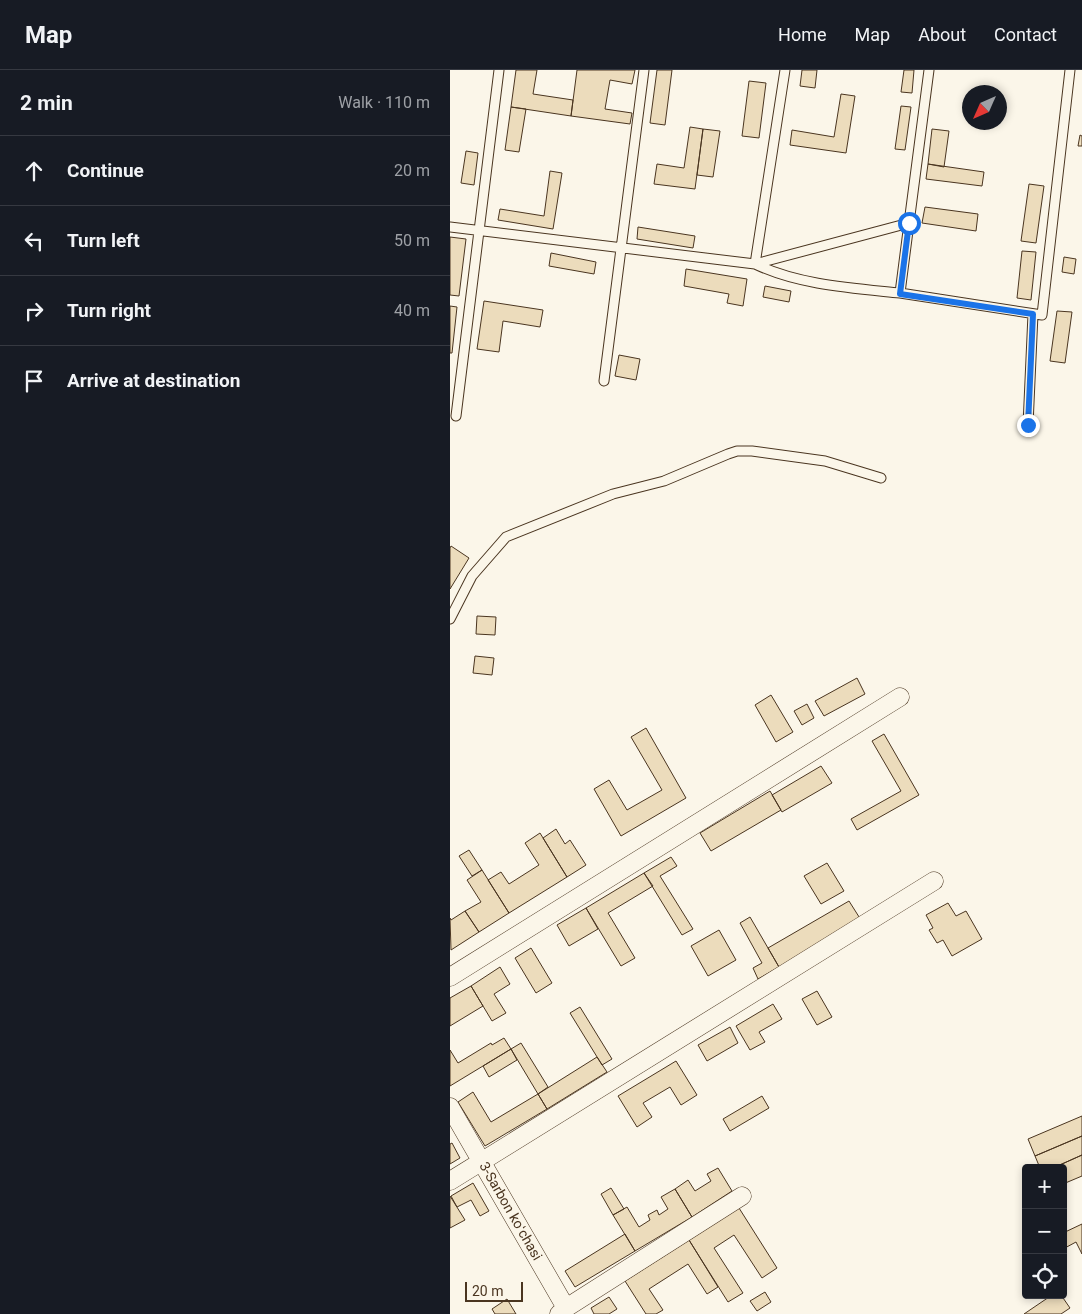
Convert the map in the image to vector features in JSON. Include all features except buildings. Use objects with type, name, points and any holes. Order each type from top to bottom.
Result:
[{"type":"street","points":[[450,976],[900,697]]},
{"type":"street","points":[[450,1181],[934,881]]},
{"type":"street","name":"3-Sarbon koʻchasi","points":[[450,1107],[483,1162],[563,1311]]},
{"type":"street","points":[[563,1311],[742,1196]]},
{"type":"lane","points":[[456,416],[499,70]]},
{"type":"lane","points":[[604,381],[644,70]]},
{"type":"lane","points":[[755,264],[785,70]]},
{"type":"lane","points":[[900,294],[930,70]]},
{"type":"lane","points":[[450,226],[755,264],[774,273],[841,287],[1042,315],[1070,70]]},
{"type":"lane","points":[[755,264],[909,223]]},
{"type":"lane","points":[[1028,425],[1033,314]]},
{"type":"lane","points":[[450,619],[472,576],[506,537],[613,494],[664,481],[737,451],[752,451],[825,461],[881,478]]},
{"type":"route","points":[[909,223],[900,294],[1033,314],[1028,425]]}]
